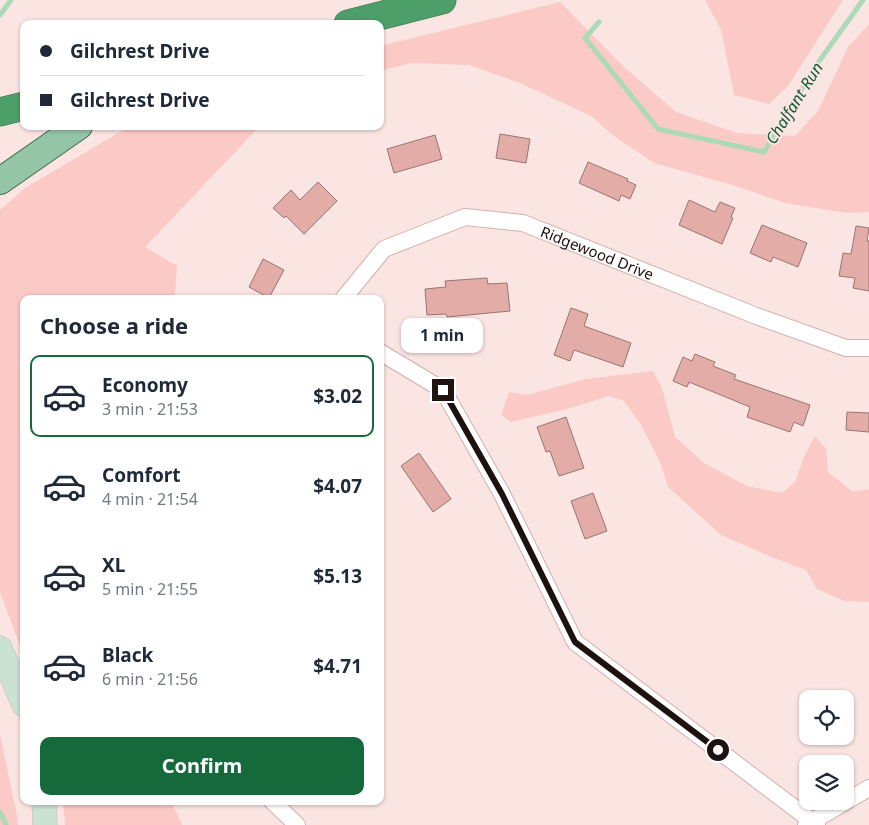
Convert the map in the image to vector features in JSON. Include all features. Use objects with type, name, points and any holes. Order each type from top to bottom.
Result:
[{"type":"highway","points":[[364,20],[442,0]]},
{"type":"highway","points":[[0,112],[20,107]]},
{"type":"main road","points":[[0,181],[73,130]]},
{"type":"street","name":"Ridgewood Drive","points":[[346,295],[384,249],[465,217],[475,218],[523,223],[759,317],[846,348],[869,348]]},
{"type":"street","points":[[384,354],[443,390],[502,494],[575,642],[812,824],[869,788]]},
{"type":"street","points":[[0,648],[20,696]]},
{"type":"street","points":[[44,805],[45,825]]},
{"type":"street","points":[[276,805],[298,825]]},
{"type":"shaded area","points":[[705,0],[843,0],[788,86],[769,104],[734,95],[721,30]]},
{"type":"shaded area","points":[[560,2],[623,66],[676,112],[737,133],[795,136],[818,111],[848,47],[869,24],[869,212],[847,213],[785,203],[732,185],[654,163],[615,137],[591,116],[520,83],[469,65],[412,63],[384,70],[384,45]]},
{"type":"shaded area","points":[[123,130],[256,130],[145,247],[177,266],[174,295],[20,295],[20,646],[0,592],[0,210],[25,188]]},
{"type":"shaded area","points":[[653,371],[662,388],[675,437],[704,463],[747,486],[782,493],[795,482],[805,454],[815,436],[826,449],[828,472],[853,492],[869,489],[869,602],[845,601],[817,589],[806,570],[721,535],[668,487],[660,462],[641,425],[624,401],[609,396],[567,409],[511,422],[501,415],[509,392],[527,395],[586,379]]},
{"type":"shaded area","points":[[0,735],[17,816],[18,825],[0,825]]},
{"type":"shaded area","points":[[63,805],[173,805],[182,825],[65,825]]},
{"type":"building","points":[[500,134],[530,139],[526,163],[496,158]]},
{"type":"building","points":[[435,135],[442,159],[394,173],[387,149]]},
{"type":"building","points":[[588,162],[628,179],[627,181],[636,185],[630,199],[621,195],[619,201],[579,183]]},
{"type":"building","points":[[318,182],[337,201],[304,234],[286,216],[284,218],[273,208],[291,190],[300,200]]},
{"type":"building","points":[[689,200],[715,212],[720,202],[735,208],[731,217],[733,218],[722,244],[679,225]]},
{"type":"building","points":[[762,225],[807,243],[798,267],[773,257],[771,262],[750,253]]},
{"type":"building","points":[[856,226],[869,228],[867,241],[869,241],[869,291],[853,288],[855,278],[839,276],[843,253],[851,254]]},
{"type":"building","points":[[263,259],[284,270],[271,295],[264,295],[249,287]]},
{"type":"building","points":[[487,278],[488,284],[507,283],[510,311],[447,317],[446,314],[427,315],[425,289],[446,287],[445,281]]},
{"type":"building","points":[[571,308],[588,314],[584,326],[631,343],[623,367],[574,350],[570,361],[554,355]]},
{"type":"building","points":[[695,354],[715,362],[713,366],[736,375],[734,379],[810,405],[803,426],[794,422],[790,432],[747,417],[750,407],[689,382],[687,387],[673,381],[683,357],[692,361]]},
{"type":"building","points":[[847,412],[869,413],[869,432],[846,430]]},
{"type":"building","points":[[566,417],[584,468],[559,476],[550,451],[546,452],[537,427]]},
{"type":"building","points":[[419,453],[451,499],[433,512],[401,466]]},
{"type":"building","points":[[593,493],[607,531],[585,539],[571,501]]},
{"type":"waterway","name":"Chalfant Run","points":[[0,15],[11,0]]},
{"type":"waterway","name":"Chalfant Run","points":[[599,22],[585,38],[658,129],[764,152],[815,67],[863,0]]},
{"type":"waterway","points":[[0,812],[6,825]]},
{"type":"route","points":[[443,390],[502,494],[575,642],[718,750]]}]
